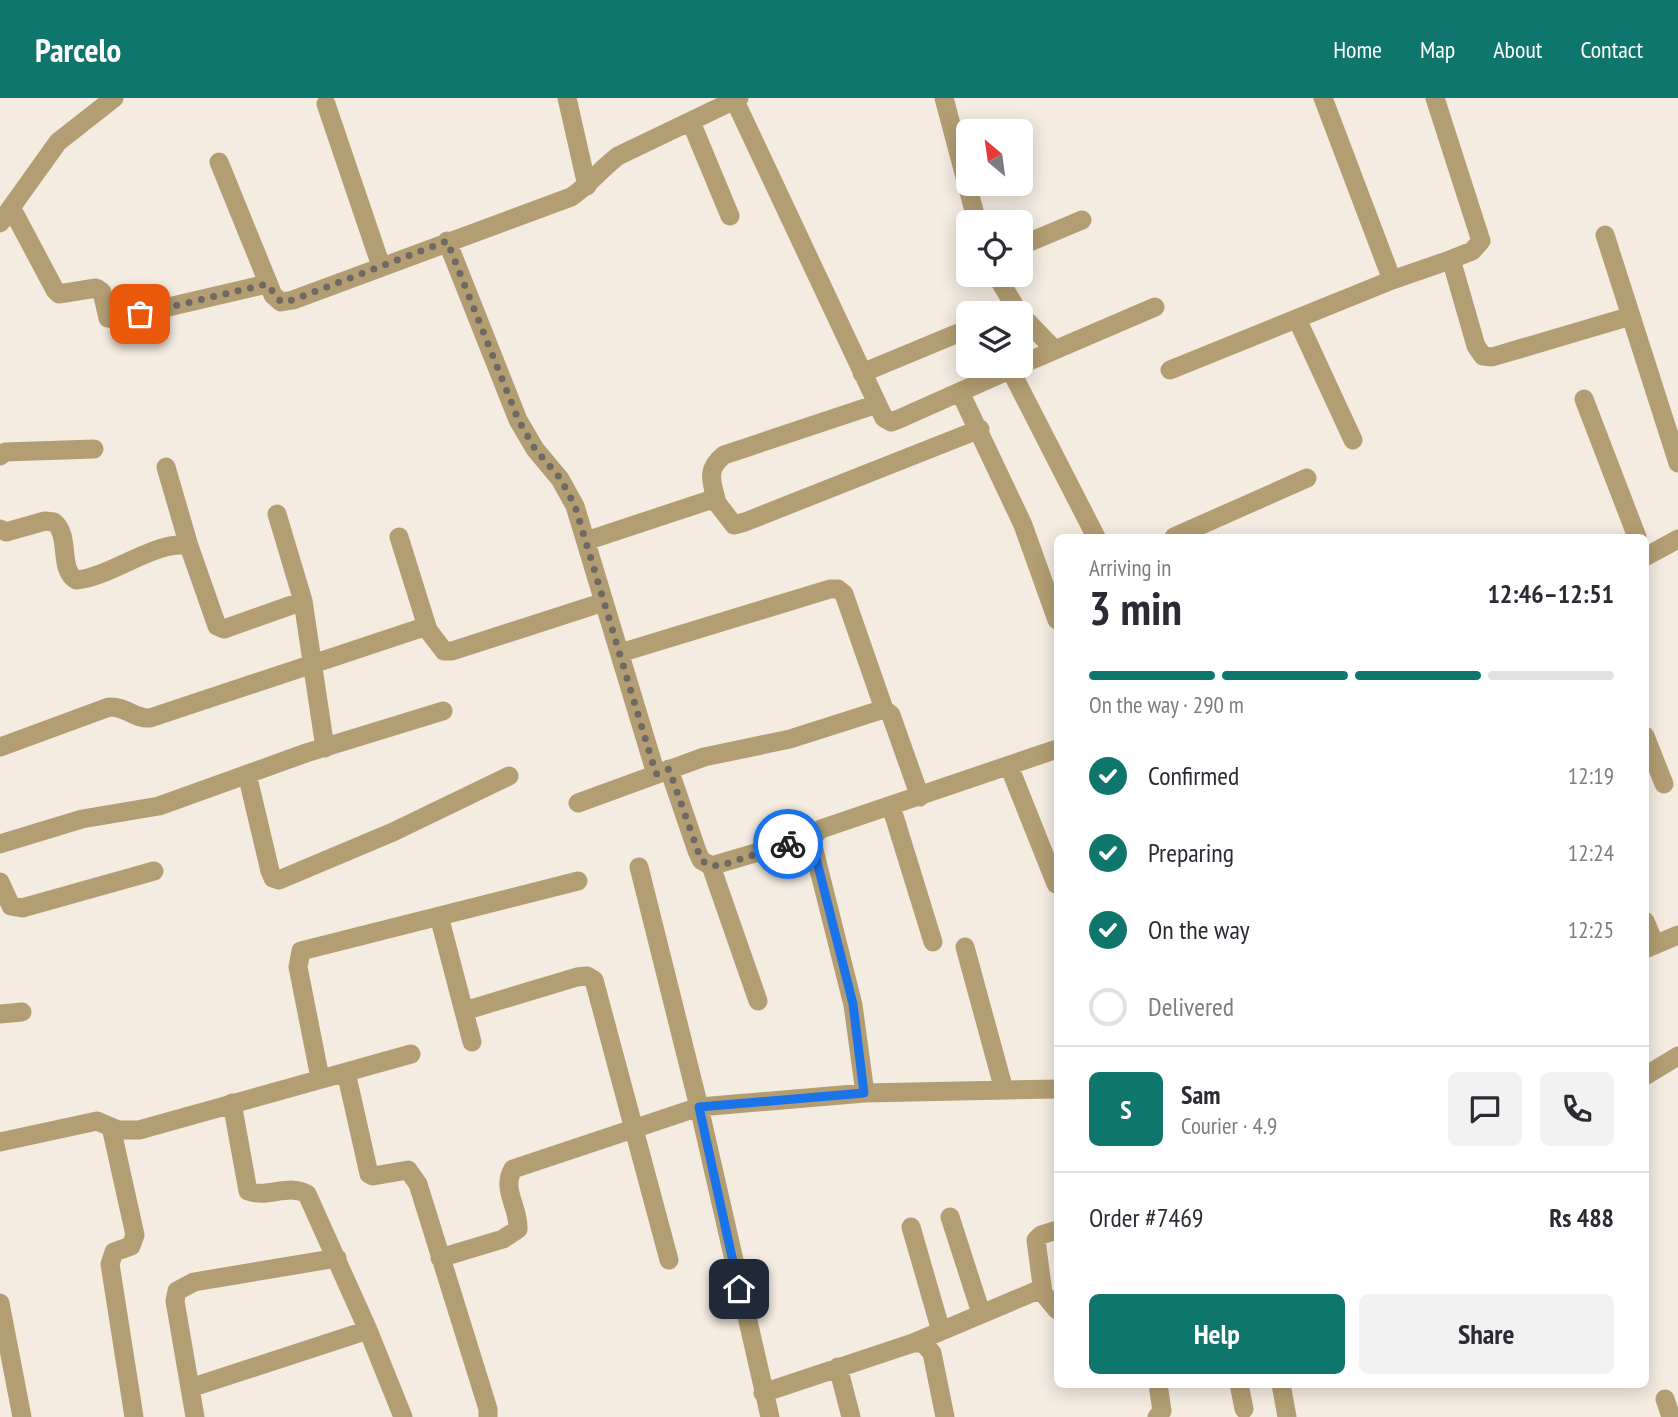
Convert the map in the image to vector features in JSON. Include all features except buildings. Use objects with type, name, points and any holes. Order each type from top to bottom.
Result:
[{"type":"street","points":[[114,98],[58,142],[5,213],[55,290],[59,294],[67,294],[96,288],[102,292],[108,318],[117,319],[267,284]]},
{"type":"street","points":[[567,98],[587,187]]},
{"type":"street","points":[[944,98],[975,210]]},
{"type":"street","points":[[1323,98],[1392,280]]},
{"type":"street","points":[[1170,370],[1392,280],[1472,251],[1481,241],[1435,98]]},
{"type":"street","points":[[219,162],[267,284],[281,302],[293,300],[381,265],[522,216],[587,187],[603,167],[618,156],[737,99],[884,418],[891,422],[991,378]]},
{"type":"street","points":[[326,104],[381,265]]},
{"type":"street","points":[[691,122],[730,216]]},
{"type":"street","points":[[1033,241],[1082,220]]},
{"type":"street","points":[[1605,235],[1678,463]]},
{"type":"street","points":[[447,241],[518,419],[535,449],[567,490],[586,541],[620,653],[663,771],[701,860],[711,866],[758,1000]]},
{"type":"street","points":[[1447,261],[1453,266],[1476,346],[1483,356],[1492,357],[1631,316]]},
{"type":"street","points":[[1033,360],[1155,307]]},
{"type":"street","points":[[1297,319],[1353,440]]},
{"type":"street","points":[[1033,329],[1055,350]]},
{"type":"street","points":[[862,373],[956,334]]},
{"type":"street","points":[[1021,378],[1095,534]]},
{"type":"street","points":[[960,392],[980,429],[1052,592]]},
{"type":"street","points":[[1584,398],[1636,534]]},
{"type":"street","points":[[877,404],[724,455],[713,463],[709,473],[717,503],[734,525],[745,523],[980,429]]},
{"type":"street","points":[[0,456],[5,452],[94,449]]},
{"type":"street","points":[[166,467],[218,626],[224,629],[303,601]]},
{"type":"street","points":[[1181,534],[1307,478]]},
{"type":"street","points":[[586,541],[699,501],[717,503]]},
{"type":"street","points":[[277,514],[303,601],[325,748]]},
{"type":"street","points":[[0,529],[6,532],[45,521],[54,522],[62,533],[68,570],[76,580],[165,549],[183,544],[190,546]]},
{"type":"street","points":[[399,537],[428,630],[444,651],[452,651],[604,602]]},
{"type":"street","points":[[1649,555],[1678,540]]},
{"type":"street","points":[[620,653],[830,589],[838,589],[844,594],[884,709],[891,715],[920,797]]},
{"type":"street","points":[[0,747],[109,707],[120,706],[141,719],[150,718],[312,666],[411,630],[428,630]]},
{"type":"street","points":[[578,803],[704,757],[814,732],[884,709]]},
{"type":"street","points":[[0,844],[82,819],[159,806],[247,774],[443,710]]},
{"type":"street","points":[[1649,746],[1664,784]]},
{"type":"street","points":[[711,866],[813,836],[821,829],[1054,750]]},
{"type":"street","points":[[1009,766],[1054,879]]},
{"type":"street","points":[[247,774],[270,870],[273,877],[279,880],[393,832],[509,776]]},
{"type":"street","points":[[891,806],[933,942]]},
{"type":"street","points":[[813,836],[813,846],[853,1004],[864,1093]]},
{"type":"street","points":[[639,867],[699,1107],[770,1417]]},
{"type":"street","points":[[0,882],[11,906],[22,908],[154,871]]},
{"type":"street","points":[[320,1078],[299,967],[301,951],[578,881]]},
{"type":"street","points":[[439,916],[472,1042]]},
{"type":"street","points":[[1650,947],[1678,935]]},
{"type":"street","points":[[965,947],[1004,1090]]},
{"type":"street","points":[[464,1011],[577,978],[587,976],[594,980],[669,1260]]},
{"type":"street","points":[[0,1014],[22,1012]]},
{"type":"street","points":[[0,1142],[97,1121],[127,1132],[139,1130],[411,1054]]},
{"type":"street","points":[[1649,1074],[1678,1056]]},
{"type":"street","points":[[346,1072],[369,1174],[373,1177],[408,1170],[414,1175],[488,1409],[488,1417]]},
{"type":"street","points":[[440,1258],[503,1239],[518,1228],[519,1219],[508,1189],[508,1178],[513,1169],[699,1107],[864,1093],[1054,1088]]},
{"type":"street","points":[[232,1103],[248,1191],[256,1194],[289,1188],[307,1194],[369,1330],[403,1417]]},
{"type":"street","points":[[111,1127],[135,1235],[131,1245],[114,1252],[110,1264],[134,1417]]},
{"type":"street","points":[[950,1217],[981,1313]]},
{"type":"street","points":[[911,1227],[941,1331]]},
{"type":"street","points":[[1054,1231],[1041,1235],[1036,1240],[1043,1293],[1054,1306]]},
{"type":"street","points":[[195,1417],[175,1301],[177,1291],[184,1285],[337,1258]]},
{"type":"street","points":[[763,1393],[913,1343],[1036,1291],[1043,1293]]},
{"type":"street","points":[[0,1303],[22,1417]]},
{"type":"street","points":[[190,1388],[369,1330]]},
{"type":"street","points":[[913,1343],[923,1343],[932,1353],[944,1416]]},
{"type":"street","points":[[838,1367],[851,1417]]},
{"type":"street","points":[[1157,1417],[1163,1411],[1159,1388]]},
{"type":"street","points":[[1240,1388],[1244,1409]]},
{"type":"street","points":[[1286,1388],[1287,1417]]},
{"type":"way so far","points":[[140,314],[267,284],[281,302],[293,300],[447,241],[525,434],[560,478],[575,506],[656,774],[669,769],[701,860],[711,866],[722,865],[788,844]]},
{"type":"route","points":[[739,1289],[699,1107],[864,1093],[853,1004],[813,846],[813,836],[788,844]]}]
